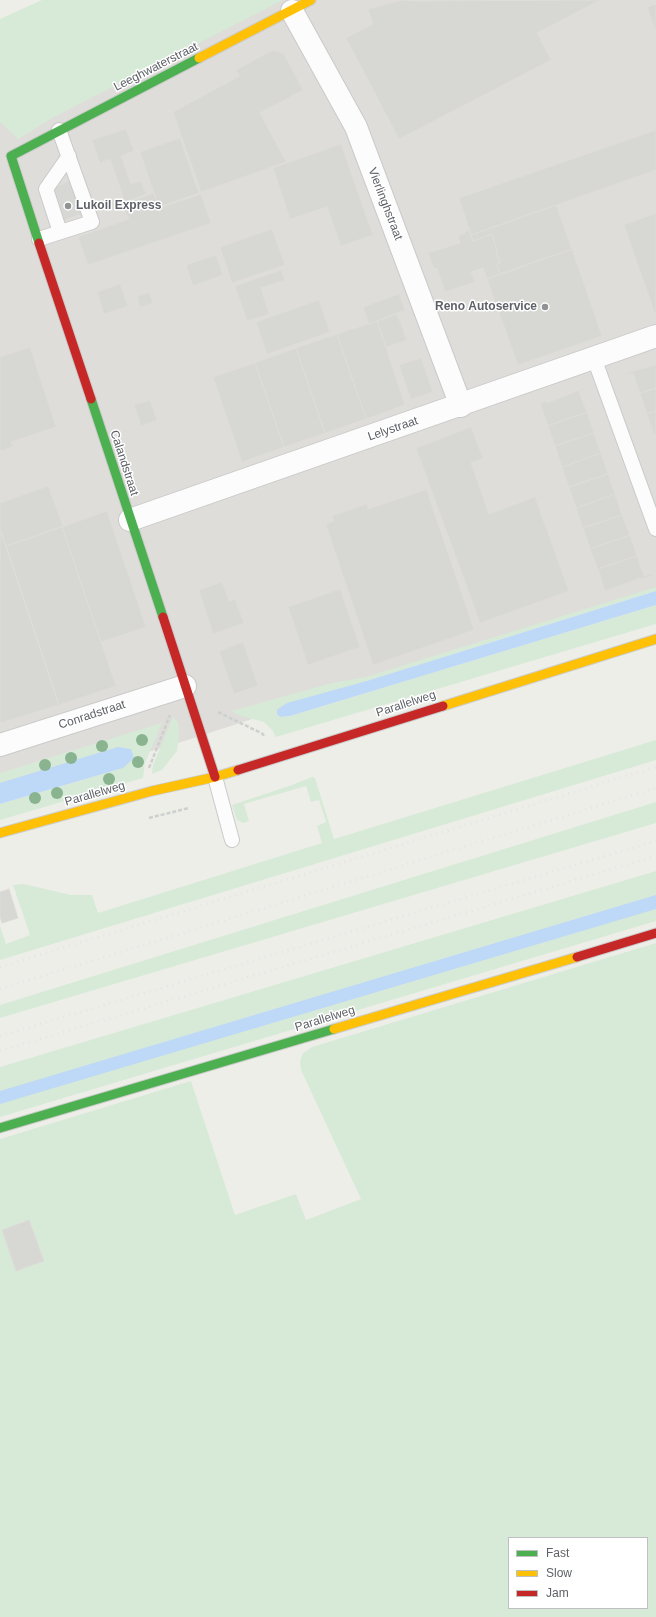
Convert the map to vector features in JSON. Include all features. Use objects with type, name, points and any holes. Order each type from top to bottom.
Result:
[{"type":"street","name":"Leeghwaterstraat","points":[[11,156],[311,0]]},
{"type":"street","name":"Vierlinghstraat","points":[[292,10],[356,127],[461,406]]},
{"type":"street","name":"Calandstraat","points":[[11,156],[215,777]]},
{"type":"street","name":"Lelystraat","points":[[130,520],[461,406],[656,336]]},
{"type":"street","name":"Parallelweg","points":[[0,833],[152,791],[215,777],[656,639]]},
{"type":"street","name":"Conradstraat","points":[[0,745],[185,686]]},
{"type":"street","name":"Parallelweg","points":[[0,1128],[656,933]]},
{"type":"lane","points":[[39,239],[92,222],[59,130]]},
{"type":"lane","points":[[60,232],[46,189],[69,156]]},
{"type":"lane","points":[[594,358],[656,529]]},
{"type":"lane","points":[[215,777],[232,840]]},
{"type":"path","points":[[162,816],[152,791],[148,771],[185,686]]},
{"type":"path","points":[[215,711],[263,734],[274,759]]},
{"type":"shaded area","points":[[208,0],[656,0],[656,588],[169,746],[0,793],[0,101]]},
{"type":"green space","points":[[42,0],[283,0],[52,118],[18,139],[0,122],[0,19]]},
{"type":"green space","points":[[656,587],[656,591],[367,681],[281,706],[277,710],[277,714],[280,717],[290,716],[656,605],[656,624],[276,737],[273,731],[264,722],[238,715],[232,711],[332,683],[366,677]]},
{"type":"green space","points":[[173,717],[178,722],[179,736],[177,751],[162,770],[152,774],[153,765]]},
{"type":"green space","points":[[162,723],[145,763],[143,778],[0,820],[0,804],[123,768],[118,747],[0,783],[0,773]]},
{"type":"green space","points":[[656,740],[656,760],[0,960],[0,926],[6,944],[30,935],[13,885],[24,884],[71,895],[92,895],[98,913],[322,843],[317,826],[326,822],[319,800],[311,802],[306,786],[244,804],[249,821],[243,823],[237,820],[232,805],[312,777],[315,778],[334,839]]},
{"type":"green space","points":[[656,802],[656,823],[0,1018],[0,1005]]},
{"type":"green space","points":[[656,871],[656,921],[0,1117],[0,1067]]},
{"type":"green space","points":[[656,943],[656,1617],[0,1617],[0,1139],[191,1081],[235,1215],[296,1194],[306,1220],[361,1199],[301,1070],[300,1061],[303,1053],[312,1047]]},
{"type":"water","points":[[656,591],[656,605],[290,716],[280,717],[277,714],[277,710],[287,703],[367,681]]},
{"type":"water","points":[[118,747],[131,749],[134,758],[123,768],[0,804],[0,783]]},
{"type":"water","points":[[656,895],[656,909],[0,1104],[0,1091]]},
{"type":"building","points":[[403,0],[600,0],[537,33],[551,60],[399,139],[346,38],[373,24],[368,9]]},
{"type":"building","points":[[656,4],[656,32],[647,7]]},
{"type":"building","points":[[273,50],[284,54],[303,90],[260,113],[286,162],[201,192],[173,112],[240,76],[236,70]]},
{"type":"building","points":[[126,129],[134,151],[121,156],[131,184],[141,181],[146,194],[125,202],[110,159],[100,163],[92,140]]},
{"type":"building","points":[[656,130],[656,170],[471,235],[459,198]]},
{"type":"building","points":[[180,138],[199,193],[159,207],[140,152]]},
{"type":"building","points":[[341,144],[373,235],[341,246],[327,207],[290,219],[273,168]]},
{"type":"building","points":[[72,180],[84,213],[60,222],[49,189]]},
{"type":"building","points":[[154,193],[159,208],[201,194],[211,223],[88,265],[78,237],[129,219],[123,204]]},
{"type":"building","points":[[556,205],[572,249],[500,274],[497,264],[500,263],[492,234],[473,241],[471,235]]},
{"type":"building","points":[[656,213],[656,317],[624,225]]},
{"type":"building","points":[[272,229],[285,265],[232,283],[220,247]]},
{"type":"building","points":[[469,230],[473,241],[492,234],[500,263],[497,264],[500,274],[487,279],[483,268],[471,272],[475,282],[445,292],[437,268],[434,269],[428,253],[460,243],[458,237]]},
{"type":"building","points":[[572,249],[602,336],[518,365],[487,279]]},
{"type":"building","points":[[216,255],[223,275],[193,286],[186,265]]},
{"type":"building","points":[[281,270],[285,280],[261,288],[269,314],[247,321],[235,286]]},
{"type":"building","points":[[120,284],[128,306],[104,314],[97,292]]},
{"type":"building","points":[[149,292],[153,303],[140,307],[137,297]]},
{"type":"building","points":[[399,294],[405,310],[369,324],[363,307]]},
{"type":"building","points":[[319,300],[330,332],[267,354],[256,322]]},
{"type":"building","points":[[397,314],[407,340],[386,347],[377,321]]},
{"type":"building","points":[[377,321],[405,405],[366,419],[337,334]]},
{"type":"building","points":[[337,334],[366,419],[325,433],[296,348]]},
{"type":"building","points":[[30,347],[56,427],[11,442],[13,447],[0,451],[0,357]]},
{"type":"building","points":[[296,348],[325,433],[284,447],[255,363]]},
{"type":"building","points":[[421,358],[433,392],[411,399],[399,365]]},
{"type":"building","points":[[255,363],[284,447],[242,462],[213,377]]},
{"type":"building","points":[[656,365],[656,388],[640,393],[633,373],[626,375],[626,373]]},
{"type":"building","points":[[585,388],[586,389],[579,392],[587,412],[548,426],[540,403],[547,401],[547,403]]},
{"type":"building","points":[[656,388],[656,411],[647,414],[640,393]]},
{"type":"building","points":[[150,400],[157,420],[141,426],[134,405]]},
{"type":"building","points":[[656,411],[656,434],[654,434],[647,414]]},
{"type":"building","points":[[587,412],[594,433],[555,446],[548,426]]},
{"type":"building","points":[[471,427],[483,458],[471,463],[489,514],[535,497],[569,591],[480,623],[416,448]]},
{"type":"building","points":[[594,433],[601,453],[562,467],[555,446]]},
{"type":"building","points":[[601,453],[608,474],[569,487],[562,467]]},
{"type":"building","points":[[608,474],[615,494],[576,508],[569,487]]},
{"type":"building","points":[[48,486],[63,526],[6,546],[0,529],[0,503]]},
{"type":"building","points":[[426,488],[474,630],[373,665],[325,522],[326,524],[334,521],[332,516],[367,504],[368,509],[425,490]]},
{"type":"building","points":[[615,494],[622,515],[583,528],[576,508]]},
{"type":"building","points":[[107,511],[146,627],[101,642],[62,527]]},
{"type":"building","points":[[622,515],[630,535],[590,549],[583,528]]},
{"type":"building","points":[[62,527],[116,686],[59,705],[6,546]]},
{"type":"building","points":[[0,529],[59,705],[0,723]]},
{"type":"building","points":[[630,535],[637,556],[598,569],[590,549]]},
{"type":"building","points":[[637,556],[644,576],[650,574],[651,576],[640,578],[605,591],[598,569]]},
{"type":"building","points":[[222,582],[229,601],[235,599],[244,623],[213,634],[199,590]]},
{"type":"building","points":[[340,589],[360,647],[308,665],[288,607]]},
{"type":"building","points":[[243,642],[258,686],[234,694],[219,651]]},
{"type":"building","points":[[9,889],[18,918],[2,923],[0,917],[0,892]]},
{"type":"building","points":[[29,1220],[44,1261],[16,1271],[2,1230]]},
{"type":"railway","points":[[0,967],[656,767]]},
{"type":"railway","points":[[0,989],[656,788]]},
{"type":"railway","points":[[0,1036],[656,841]]},
{"type":"railway","points":[[0,1051],[656,856]]},
{"type":"traffic: fast","points":[[39,243],[11,156],[199,58]]},
{"type":"traffic: fast","points":[[91,399],[163,617]]},
{"type":"traffic: fast","points":[[0,1128],[334,1029]]},
{"type":"traffic: slow","points":[[199,58],[311,0]]},
{"type":"traffic: slow","points":[[443,706],[656,639]]},
{"type":"traffic: slow","points":[[0,833],[152,791],[215,777],[238,770]]},
{"type":"traffic: slow","points":[[334,1029],[577,957]]},
{"type":"traffic: jam","points":[[39,243],[91,399]]},
{"type":"traffic: jam","points":[[163,617],[215,777]]},
{"type":"traffic: jam","points":[[238,770],[443,706]]},
{"type":"traffic: jam","points":[[577,957],[656,933]]},
{"type":"place","name":"Lukoil Express","points":[[68,206]]},
{"type":"place","name":"Reno Autoservice","points":[[545,307]]}]
